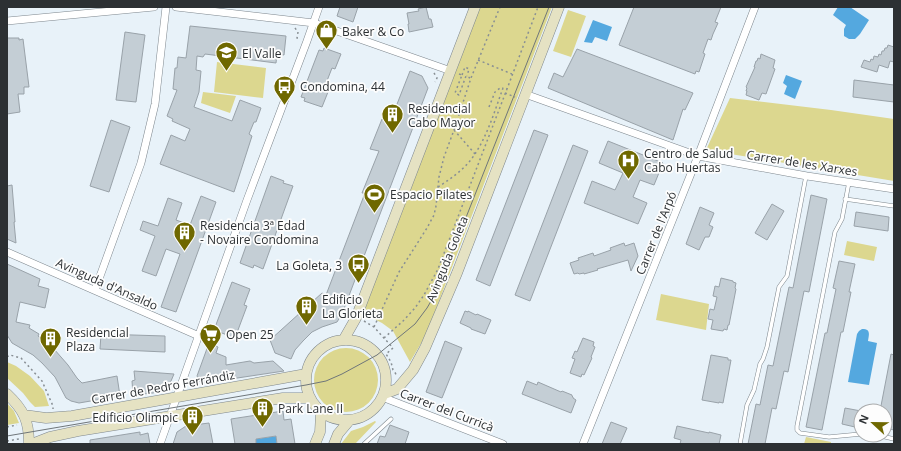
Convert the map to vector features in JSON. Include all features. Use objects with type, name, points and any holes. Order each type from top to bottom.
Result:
[{"type":"main road","points":[[344,339],[356,318],[443,91],[454,72],[475,7]]},
{"type":"main road","name":"Avinguda Goleta","points":[[383,395],[397,389],[413,370],[425,348],[457,273],[522,96],[559,7]]},
{"type":"main road","points":[[344,339],[356,340],[377,355],[382,363],[386,379],[383,395],[375,408],[365,416],[349,421],[335,419],[321,412],[314,405],[306,385],[306,374],[310,364],[318,352],[335,341],[344,339]]},
{"type":"main road","name":"Carrer de Pedro Ferrándiz","points":[[24,415],[46,418],[72,416],[306,374]]},
{"type":"main road","points":[[7,394],[17,403],[24,415],[29,432],[29,444]]},
{"type":"main road","points":[[32,444],[50,437],[78,430],[283,398],[310,398]]},
{"type":"main road","points":[[315,444],[320,432],[321,412]]},
{"type":"main road","points":[[334,444],[338,434],[349,421]]},
{"type":"street","points":[[7,21],[154,7]]},
{"type":"street","points":[[95,290],[140,163],[155,104],[166,7]]},
{"type":"street","points":[[176,7],[314,23],[454,72]]},
{"type":"street","points":[[160,444],[247,200],[319,7]]},
{"type":"street","name":"Carrer de l'Arpó","points":[[583,444],[698,156],[755,7]]},
{"type":"street","name":"Carrer de les Xarxes","points":[[522,96],[698,156],[806,176],[894,189]]},
{"type":"street","name":"Avinguda d'Ansaldo","points":[[7,252],[199,336]]},
{"type":"street","name":"Carrer del Curricà","points":[[383,395],[503,444]]},
{"type":"lane","points":[[740,444],[747,405],[754,390],[760,364],[767,347],[779,287],[787,276],[806,176]]},
{"type":"lane","points":[[849,182],[842,219],[835,232],[797,430],[800,433],[829,437],[853,435]]},
{"type":"lane","points":[[845,199],[893,206]]},
{"type":"lane","points":[[364,444],[390,419]]},
{"type":"path","points":[[374,327],[399,272],[434,215],[439,177],[444,157],[471,78],[500,7]]},
{"type":"path","points":[[384,338],[403,321],[414,308],[424,295],[438,269],[538,7]]},
{"type":"path","points":[[288,28],[296,28],[298,32],[297,38],[307,41]]},
{"type":"path","points":[[478,60],[512,74]]},
{"type":"path","points":[[465,67],[469,69],[466,76],[459,95],[455,93],[465,67]]},
{"type":"path","points":[[454,72],[462,75]]},
{"type":"path","points":[[434,73],[437,78],[434,86],[443,91]]},
{"type":"path","points":[[466,76],[471,78]]},
{"type":"path","points":[[489,107],[494,92],[500,88],[507,89]]},
{"type":"path","points":[[438,187],[455,175],[475,154],[486,133],[503,88]]},
{"type":"path","points":[[505,93],[522,96]]},
{"type":"path","points":[[454,130],[475,154]]},
{"type":"path","points":[[356,318],[374,327],[393,348],[386,354],[391,362],[393,370],[396,374],[400,375]]},
{"type":"path","points":[[7,356],[10,355],[21,358],[42,381],[53,406],[54,414]]},
{"type":"path","points":[[7,427],[17,425]]},
{"type":"path","points":[[7,441],[19,439]]},
{"type":"shaded area","points":[[480,7],[552,7],[426,335],[410,362],[393,331],[382,323],[364,314],[367,301]]},
{"type":"shaded area","points":[[568,10],[586,16],[571,57],[553,51]]},
{"type":"shaded area","points":[[217,62],[266,68],[263,98],[214,92]]},
{"type":"shaded area","points":[[203,92],[236,96],[230,113],[201,103]]},
{"type":"shaded area","points":[[730,98],[894,119],[894,181],[706,150]]},
{"type":"shaded area","points":[[847,241],[877,247],[874,261],[844,255]]},
{"type":"shaded area","points":[[661,294],[709,304],[706,330],[656,320]]},
{"type":"shaded area","points":[[340,348],[352,348],[369,357],[376,368],[378,380],[376,392],[369,403],[352,412],[340,412],[328,407],[319,398],[314,386],[314,374],[319,362],[328,353]]},
{"type":"shaded area","points":[[7,362],[16,366],[30,376],[44,391],[49,406],[35,407],[7,378]]},
{"type":"shaded area","points":[[7,403],[14,411],[19,423],[7,425]]},
{"type":"shaded area","points":[[375,421],[376,422],[355,444],[341,444],[351,431]]},
{"type":"shaded area","points":[[806,437],[831,442],[831,444],[804,444]]},
{"type":"water","points":[[838,7],[850,7],[869,20],[855,39],[849,39],[844,36],[844,29],[846,25],[833,15]]},
{"type":"water","points":[[593,20],[612,27],[607,41],[595,37],[592,43],[584,42]]},
{"type":"water","points":[[786,75],[802,81],[795,99],[784,94],[787,86],[783,83]]},
{"type":"water","points":[[862,329],[868,331],[868,341],[877,343],[869,385],[848,382],[857,334]]},
{"type":"water","points":[[276,436],[277,444],[256,444],[256,439]]},
{"type":"building","points":[[340,7],[358,7],[353,22],[337,16]]},
{"type":"building","points":[[426,7],[433,27],[409,32],[407,13],[419,11],[418,9]]},
{"type":"building","points":[[634,7],[721,7],[715,22],[718,23],[711,40],[708,39],[703,53],[705,54],[699,72],[696,71],[695,74],[619,45]]},
{"type":"building","points":[[190,26],[286,36],[284,55],[277,54],[276,63],[205,54],[203,57],[197,56],[196,70],[201,71],[199,92],[194,107],[232,121],[240,100],[261,108],[256,122],[254,122],[249,134],[252,136],[234,192],[160,164],[171,135],[185,141],[190,129],[172,121],[173,119],[167,116],[177,90],[173,89],[175,68],[177,68],[178,57],[186,58]]},
{"type":"building","points":[[125,32],[145,35],[136,102],[116,100]]},
{"type":"building","points":[[7,38],[19,38],[19,40],[23,39],[29,87],[24,87],[24,94],[18,94],[20,112],[7,114]]},
{"type":"building","points":[[888,45],[894,47],[894,62],[890,61],[888,68],[879,65],[877,72],[861,67],[864,60],[870,62],[871,59],[873,60],[874,56],[878,57]]},
{"type":"building","points":[[324,48],[341,54],[335,69],[332,68],[323,91],[328,92],[322,107],[304,101],[305,98],[301,97],[319,50],[323,51]]},
{"type":"building","points":[[577,49],[693,93],[685,110],[683,109],[673,140],[548,88],[554,73],[563,77]]},
{"type":"building","points":[[761,54],[775,60],[773,68],[775,69],[766,94],[762,93],[759,100],[746,95],[746,87],[755,67],[756,61],[758,58],[760,59]]},
{"type":"building","points":[[410,71],[422,76],[428,88],[342,314],[337,322],[312,332],[295,350],[291,359],[275,353],[270,340],[322,293],[326,295],[365,193],[362,193],[379,151],[370,149],[382,119],[390,122]]},
{"type":"building","points":[[854,80],[894,85],[894,102],[853,97]]},
{"type":"building","points":[[111,120],[130,127],[109,192],[90,186]]},
{"type":"building","points":[[534,130],[548,135],[490,286],[476,280]]},
{"type":"building","points":[[608,141],[663,163],[654,185],[640,180],[633,197],[647,203],[638,224],[584,203],[592,181],[615,190],[623,173],[599,163]]},
{"type":"building","points":[[573,145],[588,151],[530,301],[515,295]]},
{"type":"building","points":[[271,176],[284,181],[283,183],[293,186],[263,269],[254,265],[253,268],[240,263]]},
{"type":"building","points":[[12,185],[16,243],[7,239],[7,186]]},
{"type":"building","points":[[811,195],[827,199],[809,292],[804,291],[788,372],[784,371],[776,409],[772,408],[765,444],[748,444],[756,404],[760,405],[768,365],[773,366],[789,287],[793,288]]},
{"type":"building","name":"Residencia 3ª Edad - Novaire Condomina","points":[[201,196],[216,202],[176,312],[161,307],[180,254],[166,249],[156,276],[142,271],[155,236],[140,230],[143,221],[158,226],[168,198],[182,203],[176,220],[190,225]]},
{"type":"building","points":[[772,204],[784,211],[767,240],[755,233]]},
{"type":"building","points":[[700,207],[714,213],[709,225],[713,227],[709,237],[705,237],[699,250],[686,244]]},
{"type":"building","points":[[856,212],[889,217],[888,231],[854,226]]},
{"type":"building","points":[[624,243],[625,246],[634,243],[638,256],[631,271],[628,260],[584,274],[574,274],[570,263],[579,260],[578,258],[593,253],[594,256],[611,250],[610,248]]},
{"type":"building","points":[[839,261],[855,264],[849,292],[851,292],[843,332],[841,332],[822,430],[806,427],[825,333],[827,333],[836,289],[833,288]]},
{"type":"building","name":"Residencial Plaza","points":[[7,264],[40,279],[38,286],[49,289],[45,308],[20,302],[16,322],[30,325],[29,328],[39,334],[38,336],[54,349],[82,383],[117,376],[120,396],[79,403],[71,401],[66,398],[55,377],[42,363],[33,355],[12,343],[7,335]]},
{"type":"building","points":[[721,278],[736,283],[729,325],[727,330],[724,329],[723,331],[711,329],[713,320],[708,319],[710,309],[714,310],[717,297],[713,296],[715,286],[719,287]]},
{"type":"building","points":[[232,282],[250,289],[244,305],[247,306],[235,338],[214,330]]},
{"type":"building","points":[[465,311],[491,320],[485,334],[460,323]]},
{"type":"building","points":[[101,334],[165,336],[165,352],[100,349]]},
{"type":"building","points":[[583,338],[594,342],[593,346],[595,347],[591,357],[592,358],[584,375],[582,374],[581,377],[570,373],[575,359],[572,358],[575,351],[577,352]]},
{"type":"building","points":[[445,341],[462,348],[442,398],[426,392]]},
{"type":"building","points":[[209,343],[218,347],[216,353],[226,357],[226,365],[250,361],[254,363],[273,361],[284,371],[204,383],[200,382],[197,376]]},
{"type":"building","points":[[891,354],[894,355],[894,430],[893,403],[882,403]]},
{"type":"building","points":[[711,355],[728,358],[728,360],[731,360],[723,403],[702,400]]},
{"type":"building","points":[[134,371],[174,374],[171,381],[164,389],[153,393],[133,395],[132,381],[135,380]]},
{"type":"building","points":[[527,381],[537,385],[538,382],[572,395],[576,400],[571,413],[522,394]]},
{"type":"building","points":[[845,408],[853,410],[853,427],[842,424]]},
{"type":"building","name":"Park Lane II","points":[[283,411],[284,420],[291,419],[295,444],[277,444],[276,436],[256,439],[256,444],[235,444],[231,419]]},
{"type":"building","points":[[611,422],[627,428],[620,444],[602,444]]},
{"type":"building","name":"Edificio Olimpic","points":[[209,423],[213,444],[173,444],[177,432],[186,426]]},
{"type":"building","points":[[390,425],[409,432],[405,444],[377,444],[380,436],[385,437]]},
{"type":"building","points":[[677,426],[721,435],[719,444],[680,444],[681,440],[674,438]]},
{"type":"building","points":[[140,432],[140,435],[148,433],[150,444],[90,444],[90,440]]},
{"type":"tram line","points":[[7,436],[326,381],[377,355],[415,324],[437,291],[549,7]]},
{"type":"place","name":"Baker & Co","points":[[327,50]]},
{"type":"place","name":"El Valle","points":[[227,72]]},
{"type":"place","name":"Condomina, 44","points":[[285,106]]},
{"type":"place","name":"Residencial Cabo Mayor","points":[[393,134]]},
{"type":"place","name":"Centro de Salud Cabo Huertas","points":[[628,180]]},
{"type":"place","name":"Espacio Pilates","points":[[374,214]]},
{"type":"place","name":"Residencia 3ª Edad - Novaire Condomina","points":[[185,252]]},
{"type":"place","name":"La Goleta, 3","points":[[358,284]]},
{"type":"place","name":"Edificio La Glorieta","points":[[306,326]]},
{"type":"place","name":"Open 25","points":[[210,354]]},
{"type":"place","name":"Residencial Plaza","points":[[50,358]]},
{"type":"place","name":"Park Lane II","points":[[262,428]]},
{"type":"place","name":"Edificio Olimpic","points":[[193,436]]}]
